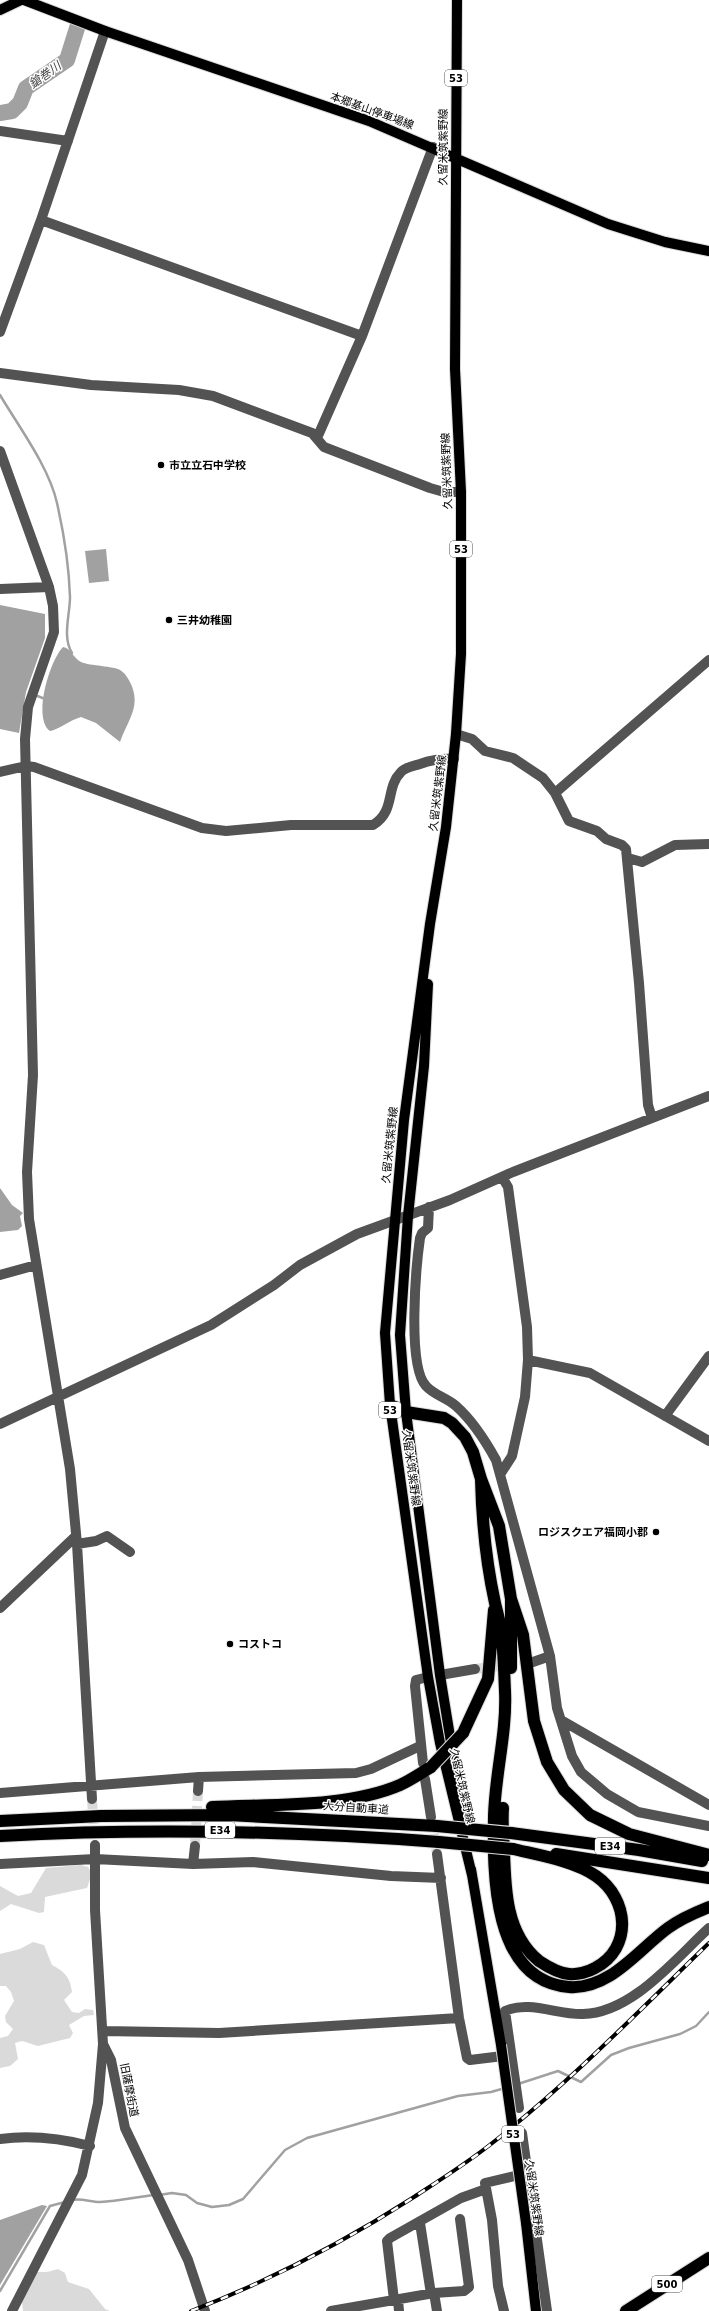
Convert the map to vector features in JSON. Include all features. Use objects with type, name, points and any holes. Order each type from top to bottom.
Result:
[{"type":"highway","points":[[390,1405],[406,1412],[439,1417],[452,1423],[465,1437],[499,1526],[511,1599],[513,1718],[503,1814],[505,1889],[515,1931],[528,1951],[548,1968],[570,1974],[588,1972],[607,1962],[619,1943],[623,1918],[615,1894],[596,1876],[566,1863],[513,1849]]},
{"type":"highway","points":[[481,1479],[483,1528],[495,1603],[501,1630],[506,1710],[494,1815],[496,1880],[503,1926],[516,1955],[533,1975],[551,1984],[571,1988],[590,1984],[611,1975],[645,1949],[667,1928],[690,1914],[709,1907]]},
{"type":"highway","points":[[511,1599],[523,1634],[534,1721],[547,1762],[564,1790],[590,1815],[629,1834],[709,1855]]},
{"type":"highway","points":[[101,1816],[177,1809],[346,1799],[399,1785],[427,1765],[464,1733],[488,1679],[495,1603]]},
{"type":"highway","name":"大分自動車道","points":[[0,1821],[101,1816],[228,1815],[434,1822],[511,1834],[640,1850],[709,1862]]},
{"type":"highway","name":"E34","points":[[0,1836],[142,1830],[230,1830],[312,1833],[438,1848],[513,1849],[638,1865],[709,1878]]},
{"type":"highway","name":"500","points":[[626,2311],[709,2258]]},
{"type":"main road","name":"本郷基山停車場線","points":[[0,10],[22,0],[105,31],[369,121],[433,147],[608,224],[665,242],[709,252]]},
{"type":"main road","name":"久留米筑紫野線","points":[[457,0],[455,369],[461,492],[461,654],[454,758],[446,827],[428,940],[404,1120],[385,1333],[390,1405],[428,1677],[440,1743],[472,1875]]},
{"type":"main road","name":"久留米筑紫野線","points":[[428,940],[428,1004],[424,1066],[408,1216],[400,1335],[406,1412],[440,1675],[501,2045],[526,2223],[536,2311]]},
{"type":"street","points":[[0,332],[41,220],[105,31]]},
{"type":"street","points":[[0,131],[68,141]]},
{"type":"street","points":[[317,438],[362,336],[433,147]]},
{"type":"street","points":[[41,220],[362,336]]},
{"type":"street","points":[[0,373],[91,385],[179,390],[213,396],[312,432],[324,447],[430,488],[444,492],[461,492]]},
{"type":"street","points":[[0,451],[49,587],[54,606],[54,632],[28,707],[26,766],[33,1075],[27,1172],[29,1219],[70,1469],[76,1540],[92,1799]]},
{"type":"street","points":[[0,589],[49,587]]},
{"type":"street","points":[[555,793],[709,660]]},
{"type":"street","points":[[456,734],[472,739],[485,751],[513,758],[528,766],[543,778],[555,793],[569,821],[597,831],[606,839],[622,845],[626,850],[628,858],[648,1105],[652,1118]]},
{"type":"street","points":[[0,772],[26,766],[46,771],[97,791],[202,828],[226,831],[291,825],[373,825],[382,820],[387,811],[397,778],[401,771],[428,761],[454,758]]},
{"type":"street","points":[[628,858],[642,862],[675,845],[709,844]]},
{"type":"street","points":[[0,1424],[155,1353],[211,1325],[323,1252],[357,1234],[472,1192],[502,1178],[709,1096]]},
{"type":"street","points":[[501,1473],[512,1456],[525,1397],[528,1360],[527,1327],[508,1187],[502,1178]]},
{"type":"street","points":[[429,1207],[428,1228],[422,1233],[420,1238],[414,1300],[415,1338],[421,1379],[426,1386],[456,1406],[483,1436],[496,1460],[501,1473],[550,1656],[561,1720],[572,1756],[581,1772],[607,1794],[638,1812],[709,1826]]},
{"type":"street","points":[[0,1276],[36,1265]]},
{"type":"street","points":[[665,1416],[709,1356]]},
{"type":"street","points":[[528,1360],[590,1373],[709,1441]]},
{"type":"street","points":[[0,1608],[76,1540],[96,1541],[107,1536],[130,1552]]},
{"type":"street","points":[[533,1662],[550,1656]]},
{"type":"street","points":[[440,1675],[475,1669]]},
{"type":"street","points":[[427,1765],[420,1746],[422,1736],[415,1686],[416,1680],[428,1677]]},
{"type":"street","points":[[561,1720],[709,1806]]},
{"type":"street","points":[[0,1793],[91,1787],[199,1777],[356,1773],[371,1769],[420,1746]]},
{"type":"street","points":[[198,1791],[199,1777]]},
{"type":"street","points":[[426,1779],[434,1822]]},
{"type":"street","name":"旧薩摩街道","points":[[95,1845],[95,1910],[103,2044],[111,2060],[125,2128],[188,2260],[205,2311]]},
{"type":"street","points":[[193,1864],[195,1846]]},
{"type":"street","points":[[438,1848],[440,1878],[459,2018],[467,2058],[470,2060],[512,2055]]},
{"type":"street","points":[[0,1864],[95,1859],[193,1864],[253,1862],[391,1876],[440,1878]]},
{"type":"street","points":[[519,2108],[505,2011],[522,2007],[567,2013],[603,2012],[641,1991],[709,1928]]},
{"type":"street","points":[[103,2031],[219,2033],[459,2018]]},
{"type":"street","points":[[12,2311],[76,2187],[90,2146],[99,2097],[103,2044]]},
{"type":"street","points":[[522,2133],[547,2311]]},
{"type":"street","points":[[0,2139],[34,2137],[56,2138],[90,2146]]},
{"type":"street","points":[[504,2311],[498,2286],[492,2220],[485,2183],[527,2172]]},
{"type":"street","points":[[399,2311],[387,2241],[461,2198],[486,2189]]},
{"type":"street","points":[[331,2311],[433,2294],[464,2291],[469,2287],[460,2219]]},
{"type":"street","points":[[420,2223],[437,2311]]},
{"type":"shaded area","points":[[106,549],[109,581],[89,583],[85,551]]},
{"type":"shaded area","points":[[0,605],[45,614],[45,638],[26,692],[19,733],[0,729]]},
{"type":"shaded area","points":[[63,647],[68,649],[81,662],[120,670],[130,682],[135,698],[134,705],[130,719],[120,742],[96,723],[81,717],[50,731],[45,724],[43,702],[48,676],[58,654]]},
{"type":"shaded area","points":[[0,1188],[12,1205],[23,1213],[20,1216],[22,1226],[18,1230],[0,1232]]},
{"type":"shaded area","points":[[81,1865],[88,1867],[92,1874],[87,1888],[45,1897],[44,1912],[39,1913],[11,1904],[0,1911],[0,1886],[18,1896],[31,1893],[46,1868]]},
{"type":"shaded area","points":[[33,1942],[44,1945],[52,1965],[64,1973],[70,1982],[72,1992],[64,2000],[72,2012],[79,2013],[85,2009],[93,2010],[94,2015],[84,2016],[69,2025],[73,2033],[70,2038],[38,2046],[22,2041],[15,2043],[18,2059],[10,2066],[0,2068],[0,2038],[8,2036],[13,2029],[6,2022],[5,2016],[14,2001],[11,1992],[6,1986],[0,1986],[0,1954],[20,1949]]},
{"type":"shaded area","points":[[42,2205],[47,2206],[0,2285],[0,2220]]},
{"type":"shaded area","points":[[58,2269],[65,2273],[68,2282],[89,2289],[105,2309],[110,2311],[23,2311],[22,2302],[35,2272],[47,2272]]},
{"type":"waterway","name":"鎗巻川","points":[[0,113],[12,111],[20,103],[26,88],[67,60],[78,25]]},
{"type":"waterway","points":[[0,395],[40,461],[53,489],[57,503],[69,573],[70,604],[67,640],[72,653]]},
{"type":"waterway","points":[[35,695],[45,699]]},
{"type":"waterway","points":[[518,2084],[558,2071],[581,2082],[611,2055],[629,2048],[680,2034],[696,2026],[709,2012]]},
{"type":"waterway","points":[[159,2195],[172,2193],[186,2195],[197,2203],[212,2207],[229,2205],[243,2199],[285,2150],[307,2138],[458,2096],[491,2092],[505,2088]]},
{"type":"waterway","points":[[72,2200],[79,2199],[100,2202],[154,2195]]},
{"type":"waterway","points":[[0,2291],[50,2206],[65,2202]]},
{"type":"tunnel","points":[[475,1669],[533,1662]]},
{"type":"tunnel","points":[[195,1846],[198,1791]]},
{"type":"tunnel","points":[[92,1799],[95,1845]]},
{"type":"tunnel","points":[[431,1819],[437,1854]]},
{"type":"railway","points":[[191,2311],[249,2287],[306,2260],[388,2214],[472,2158],[520,2121],[576,2072],[709,1943]]},
{"type":"place","name":"市立立石中学校","points":[[161,465]]},
{"type":"place","name":"三井幼稚園","points":[[169,620]]},
{"type":"place","name":"ロジスクエア福岡小郡","points":[[656,1532]]},
{"type":"place","name":"コストコ","points":[[230,1644]]}]
